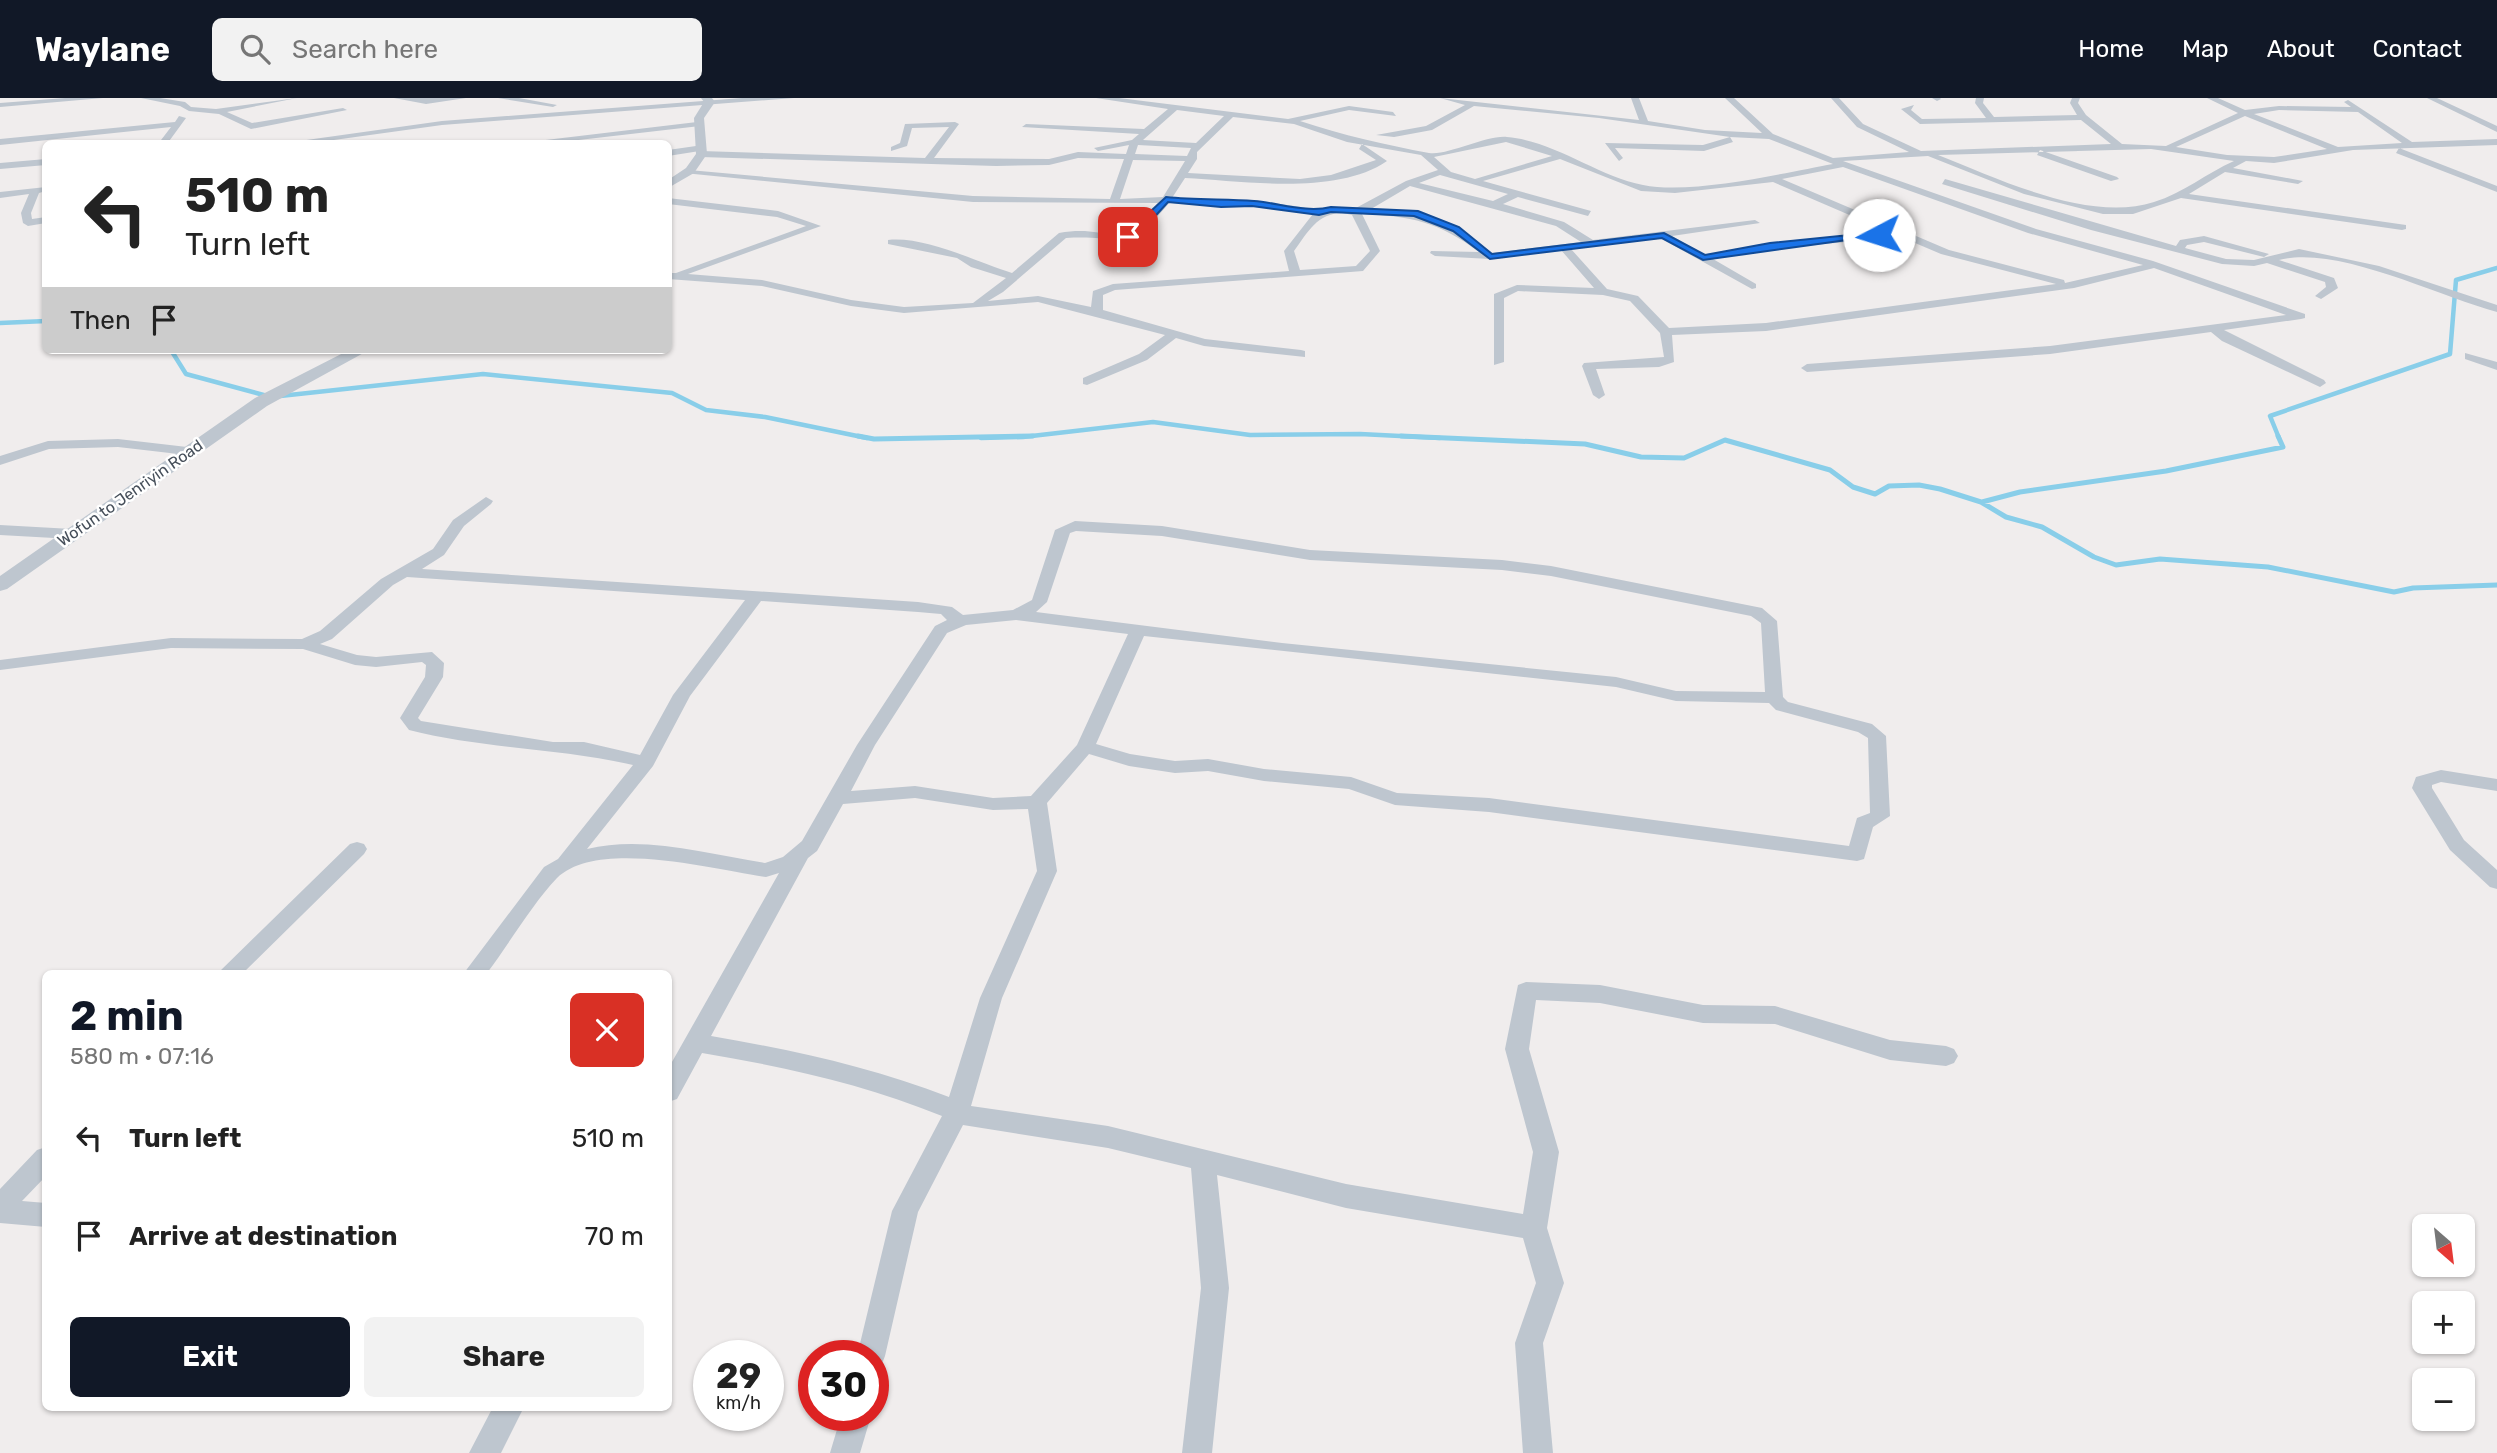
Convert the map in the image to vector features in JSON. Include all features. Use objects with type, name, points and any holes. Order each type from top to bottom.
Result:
[{"type":"street","points":[[0,105],[99,98]]},
{"type":"street","points":[[145,98],[182,104],[189,109],[215,111],[293,98]]},
{"type":"street","points":[[398,98],[425,102],[462,98]]},
{"type":"street","points":[[502,98],[582,111]]},
{"type":"street","points":[[308,140],[708,100],[790,98]]},
{"type":"street","points":[[1100,98],[1287,121],[1347,139],[1429,156],[1506,139],[1521,142],[1641,188],[1675,190],[1775,179],[1842,164]]},
{"type":"street","points":[[1444,98],[1497,107],[1645,122],[1732,137],[1770,136]]},
{"type":"street","points":[[1497,107],[1507,98]]},
{"type":"street","points":[[1635,98],[1645,122]]},
{"type":"street","points":[[1729,98],[1770,136],[1828,159],[2032,232],[2155,265],[2301,316],[2049,350],[1807,368]]},
{"type":"street","points":[[1835,98],[1846,115],[1858,126],[1922,153],[1981,175],[2081,205],[2115,212],[2133,211],[2178,195],[2221,169],[2248,159]]},
{"type":"street","points":[[1980,98],[1979,103],[1991,119]]},
{"type":"street","points":[[2076,98],[2074,103],[2083,117],[2119,146]]},
{"type":"street","points":[[2211,98],[2299,138],[2339,150]]},
{"type":"street","points":[[2343,98],[2413,147]]},
{"type":"street","points":[[2431,98],[2497,129]]},
{"type":"street","points":[[672,183],[690,173],[702,151],[698,114],[708,100]]},
{"type":"street","points":[[1347,139],[1407,135],[1436,128],[1472,104]]},
{"type":"street","points":[[1911,107],[1905,109],[1920,121],[2083,117]]},
{"type":"street","points":[[1115,202],[1135,142],[1174,108]]},
{"type":"street","points":[[1287,121],[1349,108],[1393,114]]},
{"type":"street","points":[[2168,148],[2246,112],[2279,108],[2358,110]]},
{"type":"street","points":[[165,140],[189,109]]},
{"type":"street","points":[[215,111],[251,126],[343,110]]},
{"type":"street","points":[[967,306],[989,297],[1063,235],[1120,238],[1135,233],[1166,200],[1184,175],[1193,159],[1191,154],[1232,113]]},
{"type":"street","points":[[0,142],[177,124]]},
{"type":"street","points":[[564,140],[698,124]]},
{"type":"street","points":[[894,149],[904,144],[908,126],[956,124],[931,150],[927,161]]},
{"type":"street","points":[[1026,127],[1146,132]]},
{"type":"street","points":[[672,153],[702,151],[927,161],[1049,162],[1066,148],[1079,128]]},
{"type":"street","points":[[321,140],[341,135]]},
{"type":"street","points":[[1619,158],[1608,145],[1704,148],[1726,143],[1732,137]]},
{"type":"street","points":[[1066,148],[1135,142],[1198,146]]},
{"type":"street","points":[[1184,175],[1313,181],[1383,161],[1364,150],[1360,142]]},
{"type":"street","points":[[1828,159],[2025,148],[2119,146],[2168,148],[2248,159],[2289,159],[2339,150],[2497,142]]},
{"type":"street","points":[[2392,147],[2497,189]]},
{"type":"street","points":[[793,156],[814,149],[854,148]]},
{"type":"street","points":[[874,148],[915,149]]},
{"type":"street","points":[[1066,148],[1129,159],[1193,159]]},
{"type":"street","points":[[2025,148],[2114,179]]},
{"type":"street","points":[[1358,212],[1409,183],[1446,172],[1429,156]]},
{"type":"street","points":[[1473,181],[1558,156]]},
{"type":"street","points":[[0,166],[42,162]]},
{"type":"street","points":[[2221,169],[2298,181]]},
{"type":"street","points":[[1440,172],[1588,213]]},
{"type":"street","points":[[690,173],[973,199],[1115,202],[1166,200],[1221,205],[1252,203],[1319,212],[1331,209],[1426,216],[1456,229],[1490,256]]},
{"type":"street","points":[[1915,191],[1981,175]]},
{"type":"street","points":[[1775,179],[1945,252],[2074,285]]},
{"type":"street","points":[[1945,182],[2095,229],[2238,264],[2300,252],[2351,262],[2497,309]]},
{"type":"street","points":[[1409,183],[1494,204],[1560,225],[1591,243]]},
{"type":"street","points":[[0,195],[40,190]]},
{"type":"street","points":[[40,190],[26,213],[28,223],[42,221]]},
{"type":"street","points":[[1494,204],[1518,193]]},
{"type":"street","points":[[2178,195],[2402,227]]},
{"type":"street","points":[[672,201],[778,214],[816,226],[672,276]]},
{"type":"street","points":[[1295,273],[1289,251],[1301,238],[1301,230],[1319,212]]},
{"type":"street","points":[[1097,312],[1097,293],[1113,287],[1364,266],[1375,251],[1357,217],[1358,212]]},
{"type":"street","points":[[1435,253],[1490,256],[1755,223]]},
{"type":"street","points":[[1703,258],[1770,246],[1901,234]]},
{"type":"street","points":[[1664,236],[1752,286]]},
{"type":"street","points":[[892,242],[960,256],[982,268],[1014,277]]},
{"type":"street","points":[[1564,247],[1603,292]]},
{"type":"street","points":[[2272,259],[2330,281],[2332,288],[2321,296]]},
{"type":"street","points":[[1666,332],[1766,327],[2074,285],[2155,265]]},
{"type":"street","points":[[672,276],[762,283],[851,303],[904,310],[1038,299],[1097,312],[1172,335],[1301,354]]},
{"type":"street","points":[[1497,362],[1498,296],[1504,291],[1517,288],[1603,292],[1641,301],[1666,332],[1668,361],[1588,366],[1599,395]]},
{"type":"street","points":[[2214,328],[2226,338],[2320,383]]},
{"type":"street","points":[[1087,381],[1143,357],[1172,335]]},
{"type":"street","name":"Wofun to Jenriyin Road","points":[[0,585],[187,451],[261,402],[353,354]]},
{"type":"street","points":[[2469,356],[2497,366]]},
{"type":"street","points":[[0,461],[48,445],[118,443],[187,451]]},
{"type":"street","points":[[304,644],[326,635],[387,582],[439,552],[458,523],[486,501]]},
{"type":"street","points":[[1017,615],[1032,609],[1039,602],[1063,530],[1075,526],[1162,531],[1310,555],[1502,565],[1551,571],[1762,615],[1769,621],[1771,631],[1774,698]]},
{"type":"street","points":[[0,530],[72,534]]},
{"type":"street","points":[[403,572],[946,610],[957,619]]},
{"type":"street","points":[[477,970],[551,872],[568,859],[646,762],[682,695],[757,595]]},
{"type":"street","points":[[568,859],[601,853],[678,855],[766,870],[778,868],[810,846],[866,745],[940,629],[957,619],[1017,615],[1508,673],[1616,682],[1676,696],[1774,698],[1783,706],[1865,729],[1877,736],[1880,816],[1864,823],[1857,854],[1577,816],[1395,799],[1351,783],[1264,775],[1208,765],[1175,767],[1129,760],[1085,747]]},
{"type":"street","points":[[837,798],[915,792],[993,804],[1037,802],[1085,747],[1138,630]]},
{"type":"street","points":[[0,665],[172,643],[304,644],[355,660],[376,662],[426,656],[435,663],[434,677],[409,718],[416,726],[553,748],[584,748],[646,762]]},
{"type":"street","points":[[2497,785],[2441,776],[2423,781],[2421,788],[2457,845],[2497,882]]},
{"type":"street","points":[[875,1340],[905,1211],[957,1111],[991,998],[1047,871],[1037,802]]},
{"type":"street","points":[[232,970],[357,849]]},
{"type":"street","points":[[672,1086],[698,1044],[800,855]]},
{"type":"street","points":[[1538,1453],[1528,1343],[1550,1283],[1534,1228],[1546,1152],[1517,1049],[1526,990],[1600,994],[1703,1014],[1775,1014],[1890,1050],[1946,1056]]},
{"type":"street","points":[[698,1044],[798,1060],[894,1086],[968,1116],[1108,1137],[1346,1196],[1534,1228]]},
{"type":"street","points":[[0,1209],[42,1162]]},
{"type":"street","points":[[1197,1453],[1215,1288],[1203,1162]]},
{"type":"street","points":[[0,1209],[42,1214]]},
{"type":"street","points":[[484,1453],[507,1411]]},
{"type":"street","points":[[845,1453],[852,1431]]},
{"type":"waterway","points":[[2279,438],[2270,416],[2450,354],[2456,280],[2497,268]]},
{"type":"waterway","points":[[0,323],[42,321]]},
{"type":"waterway","points":[[174,354],[186,374],[271,397],[483,374],[672,393],[706,410],[765,417],[867,438]]},
{"type":"waterway","points":[[1031,436],[1153,422],[1250,435],[1360,434],[1440,438]]},
{"type":"waterway","points":[[858,436],[874,439],[1031,436]]},
{"type":"waterway","points":[[981,438],[1031,436]]},
{"type":"waterway","points":[[1401,436],[1585,444],[1641,457],[1684,458],[1725,440],[1830,470],[1853,487],[1875,494],[1889,486],[1919,485],[1981,502],[2006,517],[2042,527],[2094,557],[2116,565],[2160,559],[2268,567],[2394,592],[2413,588],[2497,585]]},
{"type":"waterway","points":[[1982,502],[2020,492],[2166,471],[2283,447],[2278,436]]},
{"type":"route","points":[[1128,237],[1166,200],[1221,205],[1252,203],[1319,212],[1331,209],[1359,213],[1358,211],[1415,213],[1456,229],[1490,256],[1664,236],[1703,258],[1770,246],[1879,235]]}]
